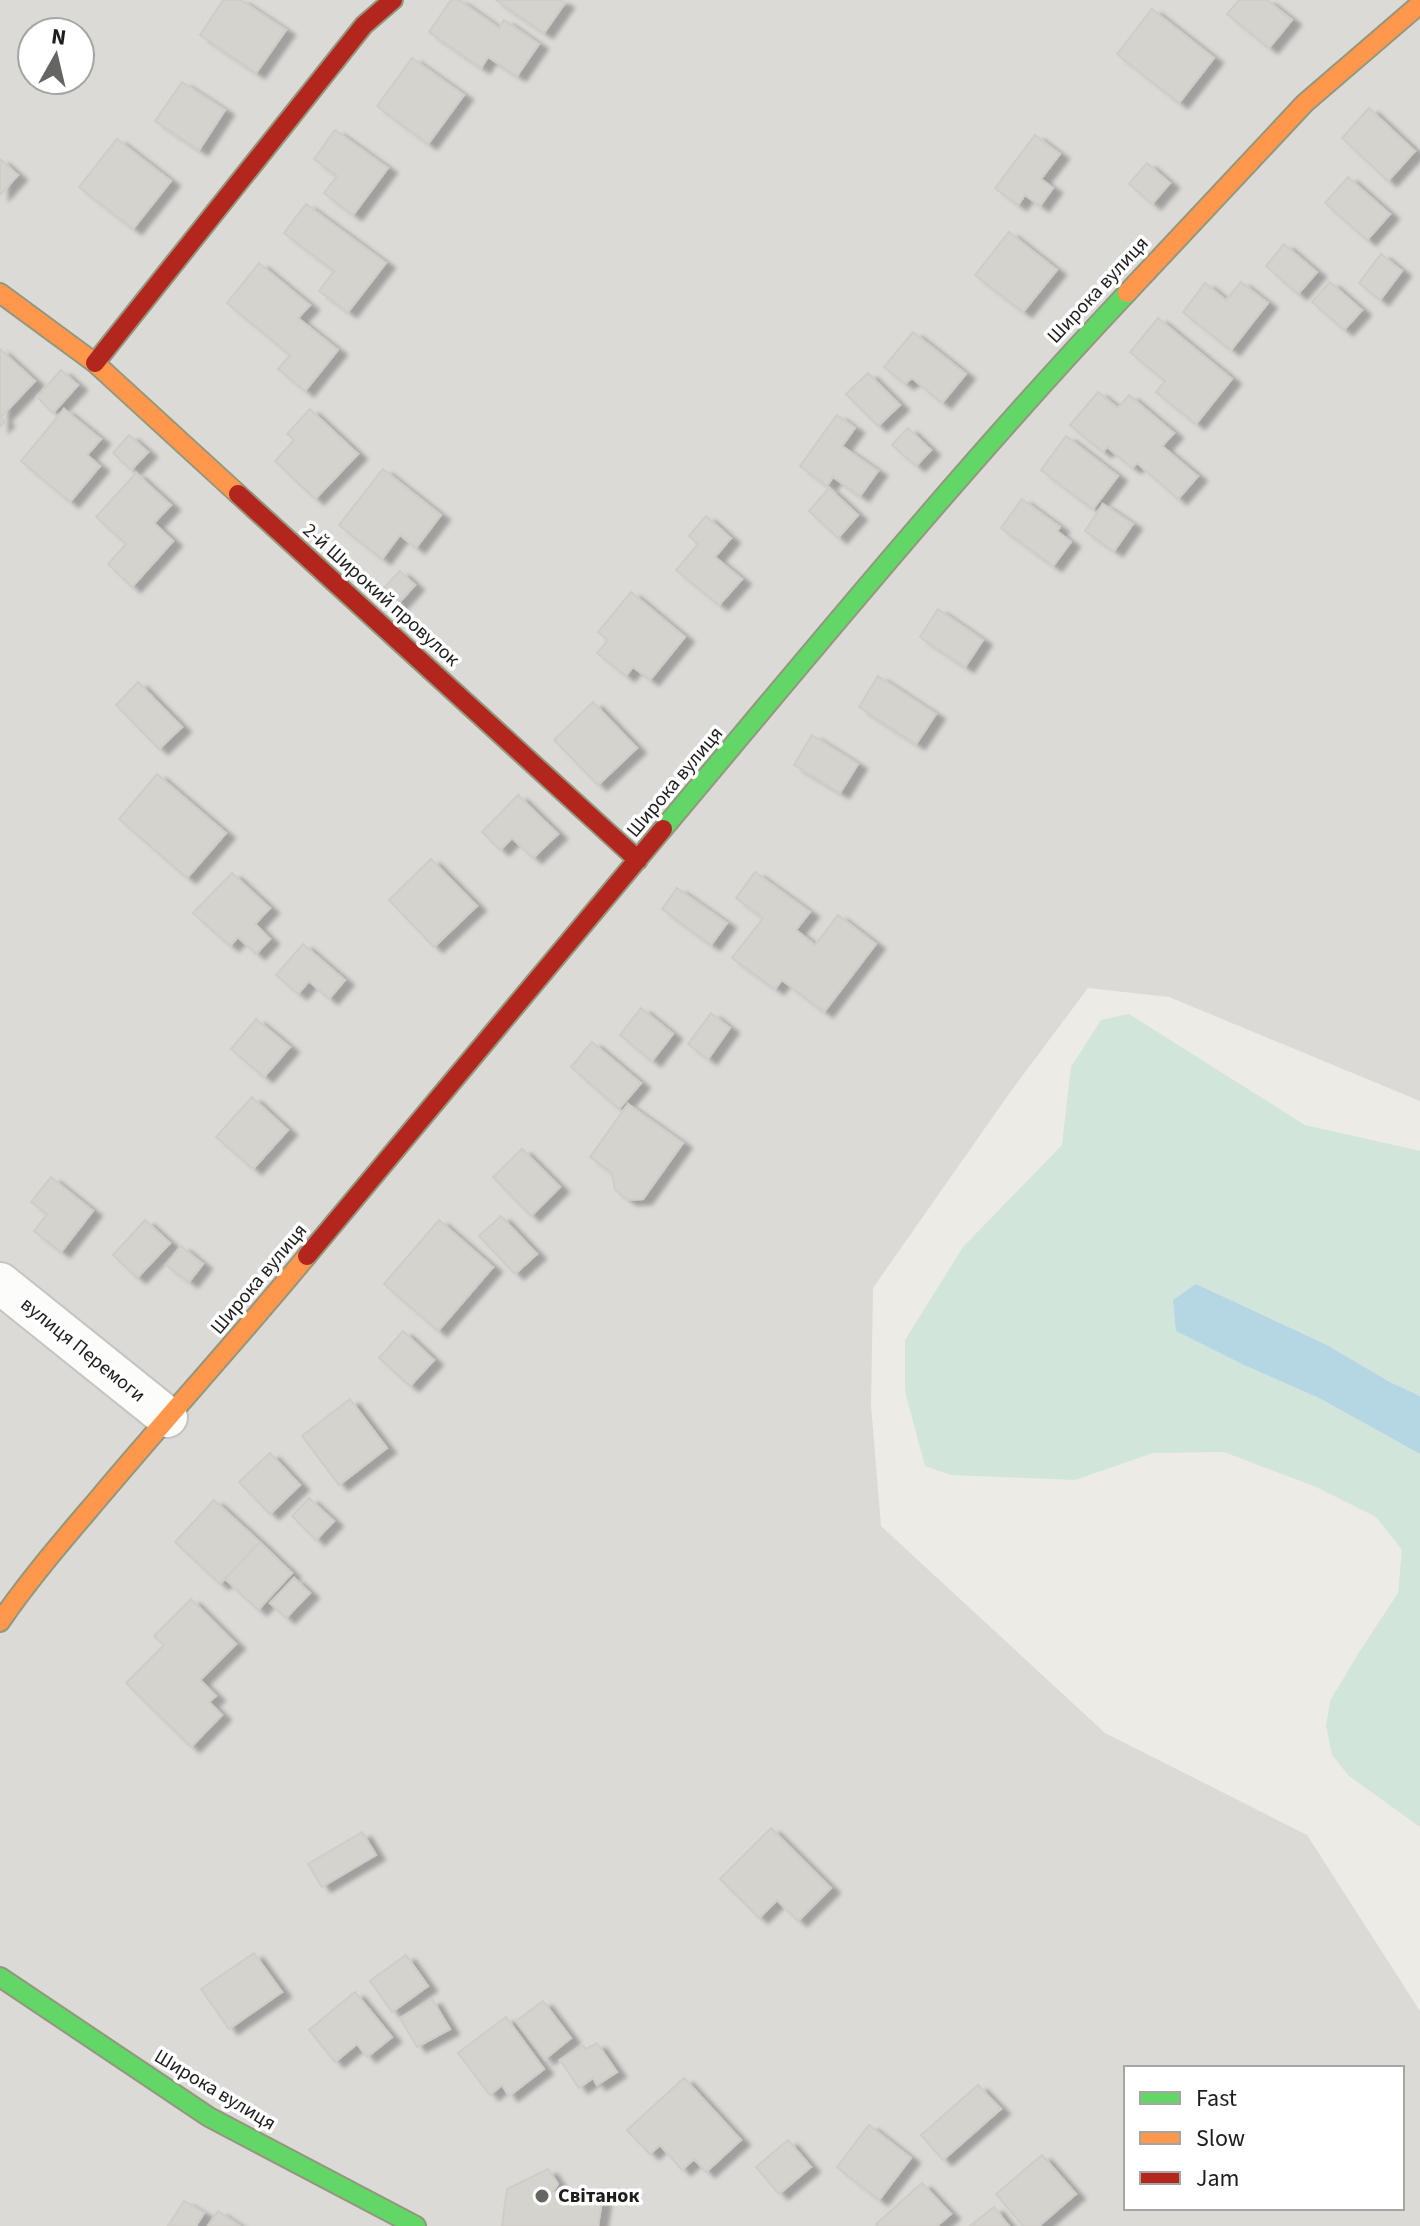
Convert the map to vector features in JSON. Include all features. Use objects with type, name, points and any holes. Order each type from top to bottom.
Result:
[{"type":"street","points":[[95,363],[364,25],[393,0]]},
{"type":"street","name":"Широка вулиця","points":[[0,1622],[23,1588],[167,1417],[248,1327],[863,590],[1044,381],[1305,103],[1420,4]]},
{"type":"street","name":"2-й Широкий провулок","points":[[0,293],[95,363],[638,860]]},
{"type":"street","name":"вулиця Перемоги","points":[[0,1283],[167,1417]]},
{"type":"street","name":"Широка вулиця","points":[[0,1977],[209,2117],[416,2226]]},
{"type":"shaded area","points":[[0,0],[1420,0],[1420,1101],[1169,997],[1088,988],[1011,1091],[873,1288],[871,1405],[881,1526],[1105,1733],[1307,1835],[1420,2011],[1420,2226],[0,2226]]},
{"type":"green space","points":[[1129,1014],[1305,1125],[1420,1151],[1420,1396],[1325,1344],[1196,1284],[1176,1331],[1321,1399],[1420,1454],[1420,1827],[1349,1776],[1332,1755],[1326,1726],[1330,1701],[1398,1593],[1402,1550],[1376,1517],[1314,1486],[1224,1452],[1153,1453],[1075,1480],[951,1475],[925,1466],[905,1391],[905,1340],[963,1247],[1062,1145],[1071,1067],[1101,1020]]},
{"type":"water","points":[[1196,1284],[1325,1344],[1420,1396],[1420,1454],[1321,1399],[1176,1331],[1173,1300]]},
{"type":"building","points":[[223,0],[241,0],[286,30],[256,73],[200,35]]},
{"type":"building","points":[[451,0],[459,0],[499,28],[504,20],[539,44],[517,76],[488,57],[481,68],[429,32]]},
{"type":"building","points":[[496,0],[560,0],[565,3],[544,33]]},
{"type":"building","points":[[1239,0],[1267,0],[1292,20],[1269,48],[1227,14]]},
{"type":"building","points":[[1152,9],[1214,58],[1179,103],[1117,54]]},
{"type":"building","points":[[412,58],[464,95],[428,144],[377,106]]},
{"type":"building","points":[[182,82],[225,110],[199,150],[155,121]]},
{"type":"building","points":[[1369,108],[1415,151],[1388,181],[1342,138]]},
{"type":"building","points":[[335,130],[388,168],[353,215],[324,193],[337,176],[314,159]]},
{"type":"building","points":[[1035,135],[1060,154],[1041,179],[1053,188],[1040,206],[1025,195],[1018,205],[995,188]]},
{"type":"building","points":[[117,139],[171,181],[133,229],[79,187]]},
{"type":"building","points":[[0,159],[18,175],[0,195]]},
{"type":"building","points":[[1147,163],[1170,183],[1152,204],[1129,184]]},
{"type":"building","points":[[1348,177],[1390,214],[1367,240],[1325,203]]},
{"type":"building","points":[[306,204],[386,263],[348,312],[319,291],[334,271],[284,233]]},
{"type":"building","points":[[1009,232],[1057,270],[1023,312],[975,275]]},
{"type":"building","points":[[1284,244],[1317,272],[1298,294],[1266,266]]},
{"type":"building","points":[[1381,254],[1402,271],[1380,300],[1359,283]]},
{"type":"building","points":[[259,263],[310,305],[298,318],[338,350],[305,391],[278,369],[290,355],[227,303]]},
{"type":"building","points":[[1241,282],[1268,303],[1231,350],[1183,312],[1205,283],[1226,300]]},
{"type":"building","points":[[1330,282],[1362,310],[1344,330],[1312,302]]},
{"type":"building","points":[[1158,318],[1232,379],[1196,424],[1156,392],[1165,381],[1130,352]]},
{"type":"building","points":[[913,332],[966,374],[942,403],[912,378],[905,384],[884,367]]},
{"type":"building","points":[[0,349],[35,381],[1,417],[5,421],[0,427]]},
{"type":"building","points":[[61,370],[78,385],[53,413],[37,397]]},
{"type":"building","points":[[868,373],[900,405],[878,426],[846,394]]},
{"type":"building","points":[[1098,392],[1118,408],[1129,395],[1174,433],[1162,446],[1198,476],[1178,499],[1137,463],[1132,468],[1107,447],[1103,452],[1070,425]]},
{"type":"building","points":[[64,409],[101,439],[87,455],[100,466],[70,502],[21,461]]},
{"type":"building","points":[[310,409],[358,454],[315,499],[275,461],[294,440],[287,434]]},
{"type":"building","points":[[837,415],[855,428],[842,446],[878,471],[860,496],[833,477],[827,486],[800,466]]},
{"type":"building","points":[[908,428],[931,450],[916,466],[892,445]]},
{"type":"building","points":[[129,435],[148,452],[131,470],[113,453]]},
{"type":"building","points":[[1066,436],[1118,476],[1093,509],[1041,470]]},
{"type":"building","points":[[383,469],[441,515],[416,548],[400,535],[382,559],[339,525]]},
{"type":"building","points":[[136,473],[171,505],[154,523],[173,541],[132,587],[108,564],[126,544],[96,517]]},
{"type":"building","points":[[829,488],[858,515],[838,538],[809,511]]},
{"type":"building","points":[[1022,499],[1060,527],[1057,531],[1071,542],[1053,566],[1001,528]]},
{"type":"building","points":[[1103,504],[1133,524],[1114,551],[1085,531]]},
{"type":"building","points":[[706,516],[731,538],[715,557],[742,579],[719,605],[676,570],[698,544],[689,536]]},
{"type":"building","points":[[400,571],[415,585],[397,605],[381,591]]},
{"type":"building","points":[[631,592],[685,637],[650,680],[633,667],[626,676],[597,653],[608,640],[598,632]]},
{"type":"building","points":[[938,609],[983,640],[965,667],[920,637]]},
{"type":"building","points":[[878,676],[936,714],[916,744],[859,707]]},
{"type":"building","points":[[138,682],[182,727],[159,749],[116,705]]},
{"type":"building","points":[[593,702],[637,748],[598,785],[554,740]]},
{"type":"building","points":[[812,735],[858,764],[840,793],[794,765]]},
{"type":"building","points":[[157,774],[226,833],[187,878],[119,819]]},
{"type":"building","points":[[518,795],[558,834],[533,858],[512,838],[500,850],[482,832]]},
{"type":"building","points":[[431,859],[477,906],[434,947],[389,900]]},
{"type":"building","points":[[755,872],[810,912],[796,930],[815,945],[838,915],[876,944],[824,1012],[782,980],[775,989],[732,958],[763,918],[736,898]]},
{"type":"building","points":[[232,873],[270,908],[255,924],[270,939],[256,954],[238,937],[230,946],[193,913]]},
{"type":"building","points":[[677,888],[727,923],[711,945],[662,909]]},
{"type":"building","points":[[303,944],[345,980],[329,999],[309,981],[298,994],[276,975]]},
{"type":"building","points":[[641,1008],[673,1034],[652,1061],[620,1035]]},
{"type":"building","points":[[711,1013],[730,1028],[708,1059],[688,1044]]},
{"type":"building","points":[[256,1019],[290,1047],[264,1077],[231,1049]]},
{"type":"building","points":[[592,1042],[641,1083],[619,1109],[571,1067]]},
{"type":"building","points":[[252,1097],[288,1130],[253,1169],[216,1137]]},
{"type":"building","points":[[628,1104],[683,1143],[643,1199],[628,1200],[615,1190],[612,1173],[590,1157]]},
{"type":"building","points":[[522,1149],[560,1187],[531,1216],[493,1177]]},
{"type":"building","points":[[51,1177],[93,1211],[61,1252],[34,1231],[47,1214],[31,1202]]},
{"type":"building","points":[[501,1216],[537,1254],[515,1274],[479,1236]]},
{"type":"building","points":[[145,1220],[170,1243],[137,1278],[113,1255]]},
{"type":"building","points":[[439,1220],[493,1267],[438,1331],[384,1284]]},
{"type":"building","points":[[181,1246],[203,1264],[189,1282],[166,1265]]},
{"type":"building","points":[[403,1331],[434,1360],[410,1386],[379,1358]]},
{"type":"building","points":[[350,1399],[387,1448],[339,1485],[302,1436]]},
{"type":"building","points":[[270,1453],[300,1485],[270,1514],[239,1482]]},
{"type":"building","points":[[309,1498],[334,1521],[316,1540],[292,1516]]},
{"type":"building","points":[[214,1500],[260,1542],[220,1584],[175,1542]]},
{"type":"building","points":[[260,1542],[292,1573],[258,1610],[225,1579]]},
{"type":"building","points":[[294,1578],[310,1593],[286,1618],[270,1603]]},
{"type":"building","points":[[191,1599],[236,1644],[200,1680],[216,1696],[209,1702],[222,1715],[191,1747],[126,1683],[164,1645],[154,1636]]},
{"type":"building","points":[[771,1828],[831,1888],[798,1921],[777,1900],[759,1918],[720,1879]]},
{"type":"building","points":[[362,1832],[376,1855],[322,1887],[308,1864]]},
{"type":"building","points":[[254,1953],[282,1992],[229,2029],[201,1989]]},
{"type":"building","points":[[406,1955],[428,1986],[392,2012],[370,1981]]},
{"type":"building","points":[[355,1992],[392,2037],[367,2057],[357,2044],[335,2062],[309,2030]]},
{"type":"building","points":[[432,1999],[450,2029],[417,2047],[400,2018]]},
{"type":"building","points":[[543,2001],[571,2038],[545,2059],[516,2021]]},
{"type":"building","points":[[506,2017],[544,2069],[509,2096],[502,2085],[490,2095],[458,2053]]},
{"type":"building","points":[[597,2043],[617,2072],[597,2085],[593,2078],[579,2088],[560,2060],[583,2045],[586,2049]]},
{"type":"building","points":[[684,2078],[741,2140],[706,2172],[694,2159],[682,2170],[660,2145],[650,2154],[627,2130]]},
{"type":"building","points":[[978,2085],[1001,2109],[943,2160],[921,2135]]},
{"type":"building","points":[[869,2125],[911,2158],[879,2200],[837,2167]]},
{"type":"building","points":[[788,2140],[811,2167],[779,2194],[756,2167]]},
{"type":"building","points":[[1042,2155],[1076,2194],[1039,2226],[1023,2226],[996,2194]]},
{"type":"building","name":"Світанок","points":[[548,2169],[558,2184],[553,2192],[602,2200],[598,2226],[502,2226],[507,2189]]},
{"type":"building","points":[[922,2183],[951,2214],[937,2226],[876,2224]]},
{"type":"building","points":[[184,2201],[204,2213],[196,2226],[168,2226]]},
{"type":"building","points":[[994,2207],[1009,2226],[970,2226]]},
{"type":"building","points":[[218,2211],[240,2226],[208,2226]]},
{"type":"traffic: fast","points":[[663,829],[949,490],[1127,293]]},
{"type":"traffic: fast","points":[[0,1977],[209,2117],[416,2226]]},
{"type":"traffic: slow","points":[[1127,293],[1305,103],[1420,4]]},
{"type":"traffic: slow","points":[[0,293],[95,363],[238,494]]},
{"type":"traffic: slow","points":[[0,1622],[61,1543],[307,1256]]},
{"type":"traffic: jam","points":[[95,363],[364,25],[393,0]]},
{"type":"traffic: jam","points":[[238,494],[638,860]]},
{"type":"traffic: jam","points":[[307,1256],[663,829]]},
{"type":"place","name":"Світанок","points":[[542,2196]]}]
